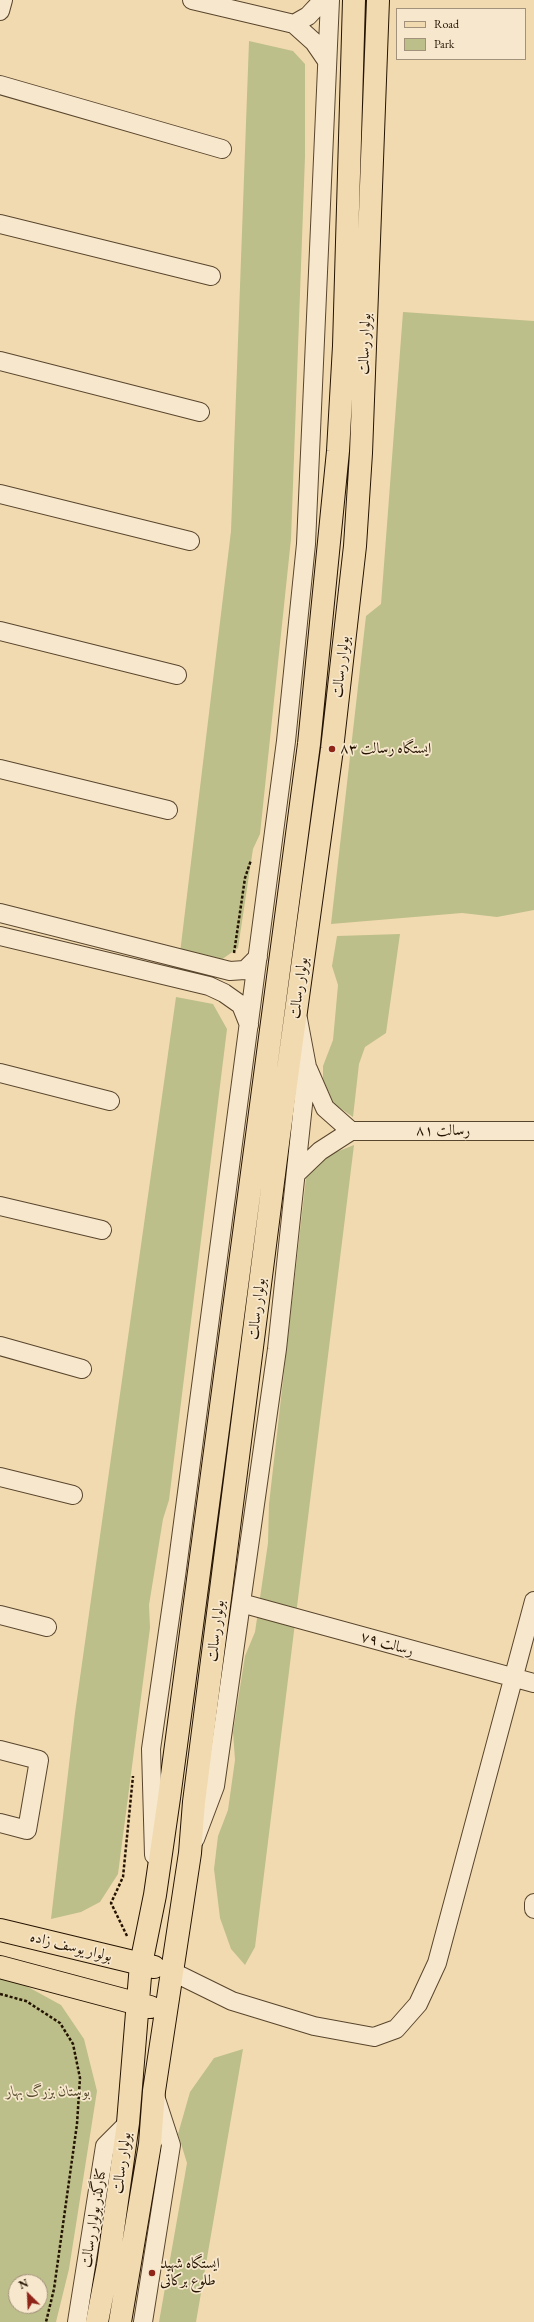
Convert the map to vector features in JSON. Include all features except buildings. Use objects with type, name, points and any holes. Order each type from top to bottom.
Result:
[{"type":"main road","name":"بولوار رسالت","points":[[97,2322],[108,2265],[128,2123],[136,2003],[141,1964],[155,1895],[309,744],[330,544],[339,436],[344,346],[354,0]]},
{"type":"main road","name":"بولوار رسالت","points":[[120,2322],[150,2144],[154,2091],[190,1853],[194,1802],[296,1011],[332,749],[355,546],[361,453],[378,0]]},
{"type":"main road","name":"بولوار یوسف زاده","points":[[0,1930],[171,1971]]},
{"type":"main road","points":[[0,1967],[166,2011]]},
{"type":"street","points":[[0,11],[3,0]]},
{"type":"street","points":[[192,0],[294,24],[314,42],[327,61]]},
{"type":"street","points":[[294,24],[308,16],[323,0]]},
{"type":"street","points":[[155,1895],[151,1750],[250,1025],[286,741],[306,544],[330,0]]},
{"type":"street","points":[[0,85],[222,149]]},
{"type":"street","points":[[0,224],[211,276]]},
{"type":"street","points":[[0,360],[200,412]]},
{"type":"street","points":[[0,494],[190,541]]},
{"type":"street","points":[[0,631],[177,675]]},
{"type":"street","points":[[0,769],[168,810]]},
{"type":"street","points":[[0,914],[230,971],[245,970],[258,957]]},
{"type":"street","points":[[0,936],[209,986],[224,993],[241,1005],[250,1025]]},
{"type":"street","points":[[296,1011],[307,1067],[325,1108],[352,1131],[320,1151],[297,1173]]},
{"type":"street","points":[[190,1853],[215,1786],[276,1349],[297,1173],[307,1067]]},
{"type":"street","points":[[0,1073],[110,1101]]},
{"type":"street","name":"رسالت ۸۱","points":[[352,1131],[534,1131]]},
{"type":"street","points":[[0,1206],[102,1230]]},
{"type":"street","points":[[0,1346],[82,1369]]},
{"type":"street","points":[[0,1476],[73,1495]]},
{"type":"street","points":[[171,1971],[232,2001],[314,2026],[374,2038],[396,2029],[418,2004],[437,1963],[515,1679],[534,1601]]},
{"type":"street","name":"رسالت ۷۹","points":[[241,1603],[534,1683]]},
{"type":"street","points":[[0,1615],[47,1627]]},
{"type":"street","points":[[0,1750],[39,1760],[27,1830],[0,1823]]},
{"type":"street","points":[[534,1903],[534,1909]]},
{"type":"street","points":[[143,2322],[171,2145],[154,2091]]},
{"type":"street","name":"کنارگذر بولوار رسالت","points":[[77,2322],[105,2146],[128,2123]]},
{"type":"path","points":[[0,1994],[26,2001],[60,2023],[73,2044],[80,2078],[77,2124],[54,2289],[46,2322]]},
{"type":"green space","points":[[249,41],[293,51],[305,64],[305,157],[291,539],[260,834],[253,849],[238,948],[221,960],[180,953],[231,531]]},
{"type":"green space","points":[[403,312],[534,321],[534,910],[497,917],[462,913],[331,924],[366,616],[381,604]]},
{"type":"green space","points":[[400,934],[386,1033],[365,1047],[359,1064],[353,1117],[334,1104],[323,1079],[323,1066],[333,1040],[338,985],[332,966],[337,936]]},
{"type":"green space","points":[[176,997],[213,1004],[227,1029],[169,1500],[163,1519],[149,1605],[150,1628],[118,1874],[100,1902],[81,1912],[51,1919],[75,1713]]},
{"type":"green space","points":[[354,1145],[255,1947],[245,1965],[231,1949],[220,1918],[214,1869],[218,1836],[228,1810],[235,1760],[233,1732],[245,1656],[255,1632],[268,1543],[269,1504],[306,1178],[326,1156]]},
{"type":"green space","name":"بوستان بزرگ بهار","points":[[0,1977],[19,1982],[61,2005],[84,2039],[97,2091],[69,2269],[56,2322],[0,2322]]},
{"type":"green space","points":[[243,2049],[196,2322],[159,2322],[187,2163],[178,2134],[190,2092],[214,2058]]},
{"type":"place","name":"ایستگاه رسالت ۸۳","points":[[332,749]]},
{"type":"place","name":"ایستگاه شهید طلوع برکاتی","points":[[152,2273]]}]
